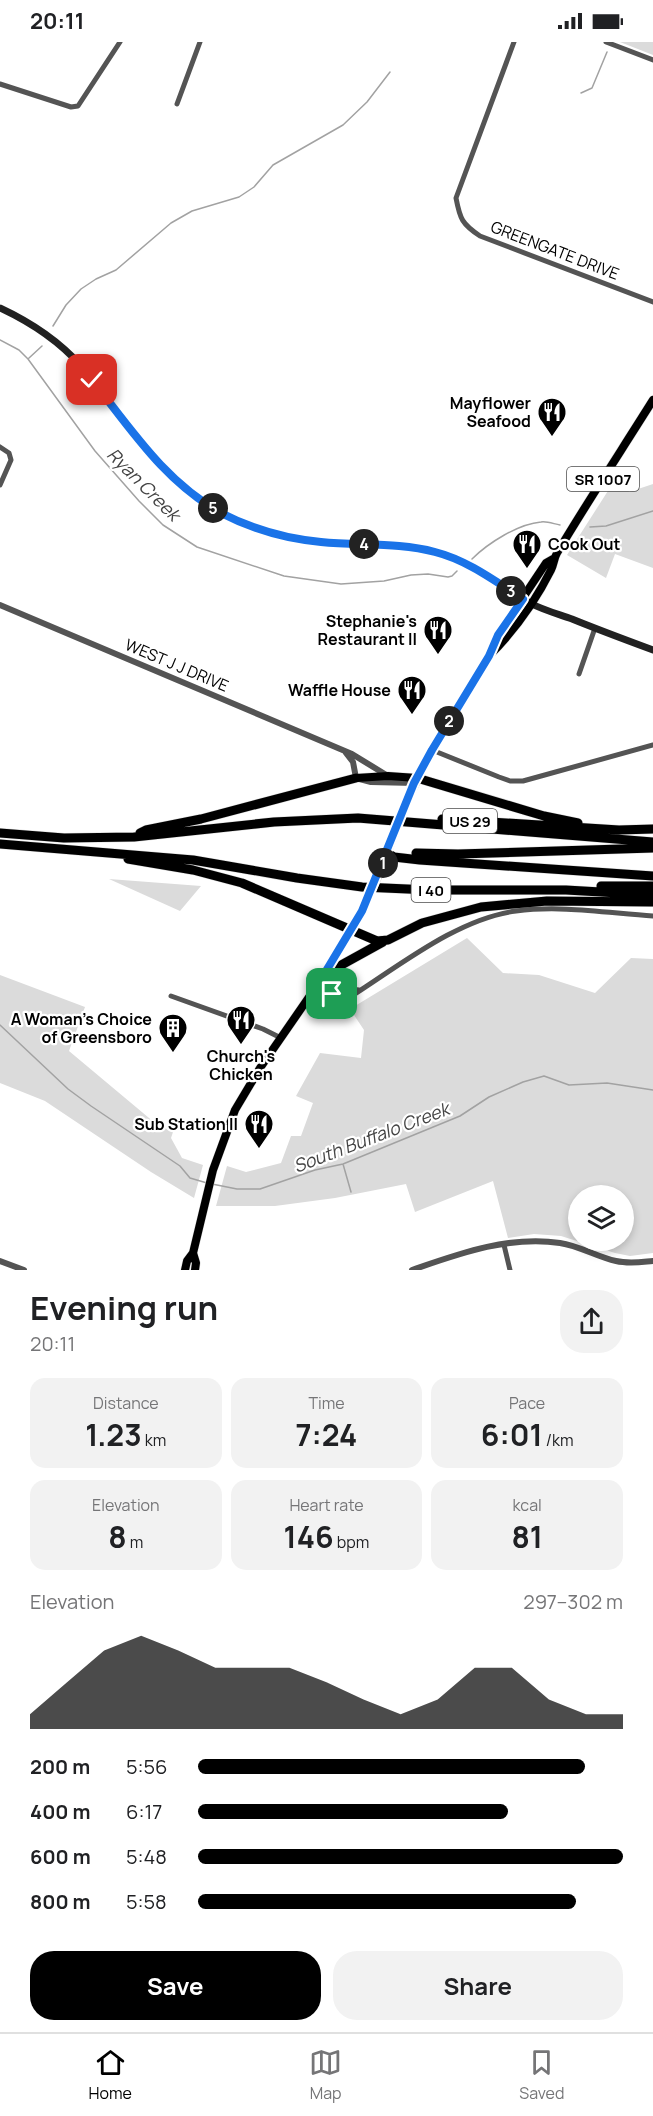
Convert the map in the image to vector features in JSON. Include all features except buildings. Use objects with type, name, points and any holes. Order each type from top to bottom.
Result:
[{"type":"highway","points":[[134,837],[146,830],[201,819],[356,778]]},
{"type":"highway","points":[[416,781],[544,816],[619,830]]},
{"type":"highway","points":[[0,833],[64,838],[134,837],[314,819],[358,818],[653,842]]},
{"type":"highway","name":"US 29","points":[[413,822],[432,818],[619,830],[653,829]]},
{"type":"highway","name":"I 40","points":[[0,844],[193,860],[362,887],[430,890],[566,890],[653,896]]},
{"type":"highway","points":[[387,853],[458,855],[653,848]]},
{"type":"highway","points":[[112,853],[132,860],[193,870],[242,883],[301,907],[371,940],[388,940]]},
{"type":"highway","points":[[387,853],[394,857],[431,861],[653,876]]},
{"type":"highway","points":[[566,890],[596,886],[653,886]]},
{"type":"highway","points":[[325,974],[422,923],[481,907],[546,901],[653,902]]},
{"type":"main road","points":[[0,308],[35,327],[70,355],[159,465],[185,489],[222,513],[262,530],[291,538],[405,547],[435,552],[475,568],[526,601],[653,650]]},
{"type":"main road","name":"SR 1007","points":[[387,853],[405,805],[432,750],[489,656],[506,639],[526,601],[552,567],[553,559],[653,400]]},
{"type":"main road","name":"WEST J J DRIVE","points":[[356,778],[388,776],[416,781]]},
{"type":"main road","points":[[185,1270],[193,1253],[221,1143],[240,1100],[325,974],[351,931],[387,853]]},
{"type":"main road","points":[[193,1253],[196,1263],[195,1270]]},
{"type":"street","points":[[0,84],[71,107],[78,106],[120,42]]},
{"type":"street","points":[[177,104],[200,42]]},
{"type":"street","name":"GREENGATE DRIVE","points":[[514,42],[456,198],[460,218],[467,227],[480,236],[653,302]]},
{"type":"street","points":[[606,42],[653,60]]},
{"type":"street","points":[[0,447],[9,453],[11,460],[0,485]]},
{"type":"street","name":"WEST J J DRIVE","points":[[0,605],[357,756],[388,776]]},
{"type":"street","points":[[579,674],[595,628]]},
{"type":"street","points":[[432,750],[510,781],[523,781],[653,745]]},
{"type":"street","points":[[343,751],[353,762],[356,778],[371,782],[416,781]]},
{"type":"street","points":[[308,999],[322,1005],[333,1005],[455,932],[491,917],[515,911],[540,910],[653,916]]},
{"type":"street","points":[[317,986],[332,994],[359,990]]},
{"type":"street","points":[[171,996],[263,1029],[281,1038]]},
{"type":"street","points":[[412,1270],[472,1250],[526,1242],[558,1243],[619,1262],[653,1261]]},
{"type":"street","points":[[504,1245],[510,1270]]},
{"type":"street","points":[[0,1261],[24,1270]]},
{"type":"shaded area","points":[[620,42],[653,42],[653,55]]},
{"type":"shaded area","points":[[620,472],[629,492],[653,484],[653,568],[615,554],[606,578],[567,555]]},
{"type":"shaded area","points":[[109,879],[201,886],[180,911]]},
{"type":"shaded area","points":[[467,938],[503,973],[539,975],[595,993],[631,958],[653,959],[653,1253],[630,1256],[609,1251],[634,1251],[634,1185],[568,1185],[568,1238],[534,1234],[508,1238],[493,1181],[415,1212],[406,1184],[335,1198],[275,1206],[216,1206],[227,1166],[246,1172],[281,1163],[291,1136],[301,1136],[313,1103],[296,1096],[320,1053],[361,1058],[364,1030],[350,1009]]},
{"type":"shaded area","points":[[0,975],[85,1007],[69,1051],[155,1123],[173,1132],[171,1138],[182,1158],[203,1165],[194,1198],[45,1101],[0,1083]]},
{"type":"waterway","points":[[581,93],[592,88],[607,52]]},
{"type":"waterway","points":[[53,326],[66,305],[81,289],[116,270],[171,223],[192,211],[239,197],[254,187],[273,165],[343,125],[367,102],[390,72]]},
{"type":"waterway","name":"Ryan Creek","points":[[0,340],[19,350],[28,359],[95,451],[139,501],[163,525],[197,547],[284,576],[341,584],[384,581],[411,575],[428,574],[448,577],[457,571]]},
{"type":"waterway","points":[[29,358],[42,346]]},
{"type":"waterway","name":"Ryan Creek","points":[[590,527],[606,526],[653,511]]},
{"type":"waterway","name":"Ryan Creek","points":[[472,559],[495,541],[523,526],[543,522],[560,525]]},
{"type":"waterway","name":"South Buffalo Creek","points":[[0,1025],[68,1089],[180,1166],[190,1178],[207,1183]]},
{"type":"waterway","name":"South Buffalo Creek","points":[[212,1184],[237,1189],[260,1189],[315,1170],[343,1164],[460,1116],[489,1097],[523,1082],[544,1076],[569,1085],[607,1083],[653,1090]]},
{"type":"waterway","points":[[343,1164],[351,1192]]},
{"type":"place","name":"Mayflower Seafood","points":[[552,438]]},
{"type":"place","name":"Cook Out","points":[[527,570]]},
{"type":"place","name":"Stephanie's Restaurant II","points":[[438,656]]},
{"type":"place","name":"Waffle House","points":[[412,716]]},
{"type":"place","name":"Church's Chicken","points":[[241,1046]]},
{"type":"place","name":"A Woman's Choice of Greensboro","points":[[173,1054]]},
{"type":"place","name":"Sub Station II","points":[[259,1150]]},
{"type":"route","points":[[92,380],[159,465],[185,489],[222,513],[262,530],[291,538],[319,542],[391,545],[435,552],[475,568],[523,599],[498,635],[489,656],[417,778],[362,911],[317,986],[332,994]]}]
